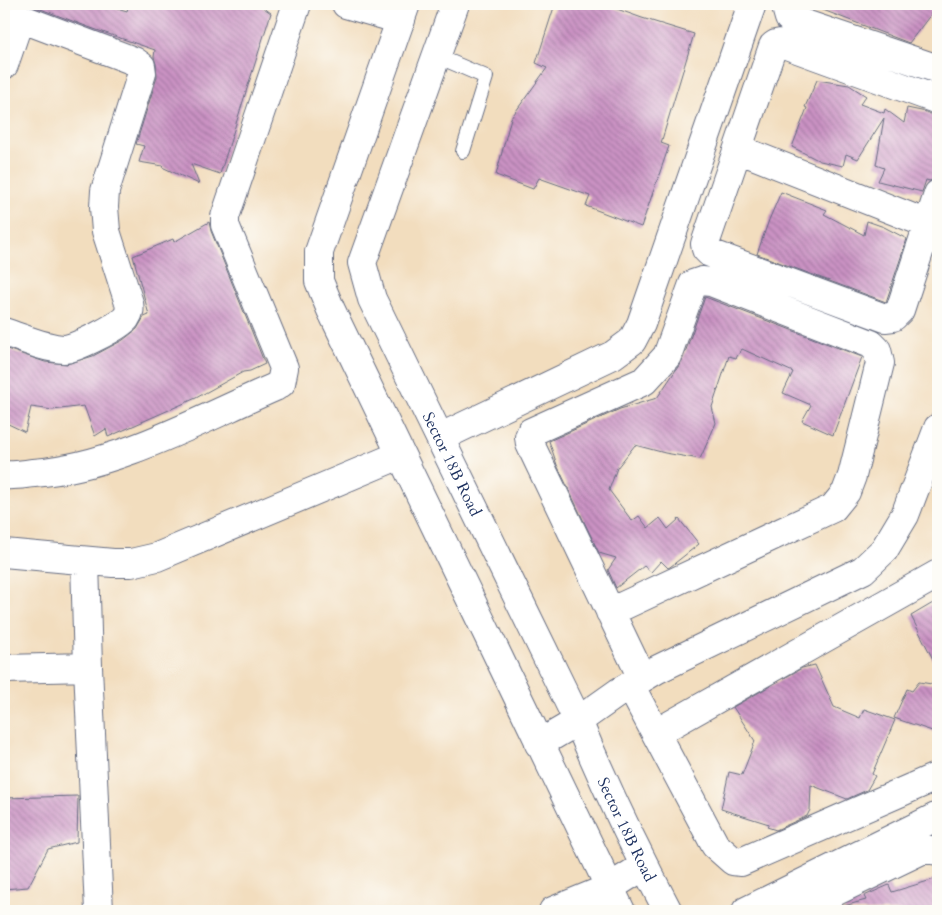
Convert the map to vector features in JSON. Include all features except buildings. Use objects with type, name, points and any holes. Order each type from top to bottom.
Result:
[{"type":"street","points":[[4,475],[45,472],[91,464],[164,436],[281,383],[284,368],[225,225],[225,217],[297,4]]},
{"type":"street","points":[[346,4],[404,12],[319,252],[319,281],[400,455],[615,900]]},
{"type":"street","name":"Sector 18B Road","points":[[455,4],[362,263],[372,299],[441,437],[578,721],[644,866],[668,911]]},
{"type":"street","points":[[441,437],[613,355],[632,341],[641,324],[752,4]]},
{"type":"street","points":[[789,4],[787,11],[789,18],[796,22],[938,69]]},
{"type":"street","points":[[4,65],[14,11],[134,61],[141,66],[142,73],[105,190],[104,207],[106,231],[129,303],[130,312],[125,320],[116,326],[78,346],[66,349],[52,348],[4,332]]},
{"type":"street","points":[[938,100],[781,43],[776,44],[773,46],[705,244],[706,249],[710,253],[885,318],[893,317],[900,310],[933,227],[938,194]]},
{"type":"street","points":[[738,149],[933,227]]},
{"type":"street","points":[[610,612],[833,508],[846,492],[852,476],[880,363],[877,350],[871,344],[711,282],[702,281],[693,284],[668,356],[644,381],[531,432],[529,437],[530,444],[610,612],[656,733],[716,845],[733,861],[741,862],[938,776]]},
{"type":"street","points":[[539,744],[578,721],[636,682],[863,570],[884,550],[905,515],[938,428]]},
{"type":"street","points":[[4,553],[131,563],[157,558],[400,455]]},
{"type":"street","points":[[85,560],[88,667],[100,911]]},
{"type":"street","points":[[656,733],[938,574]]},
{"type":"street","points":[[4,668],[88,667]]},
{"type":"street","points":[[746,911],[938,816]]},
{"type":"street","points":[[795,911],[924,849],[938,852]]},
{"type":"street","points":[[553,911],[615,900],[644,866]]},
{"type":"lane","points":[[437,56],[486,77],[463,151]]}]
